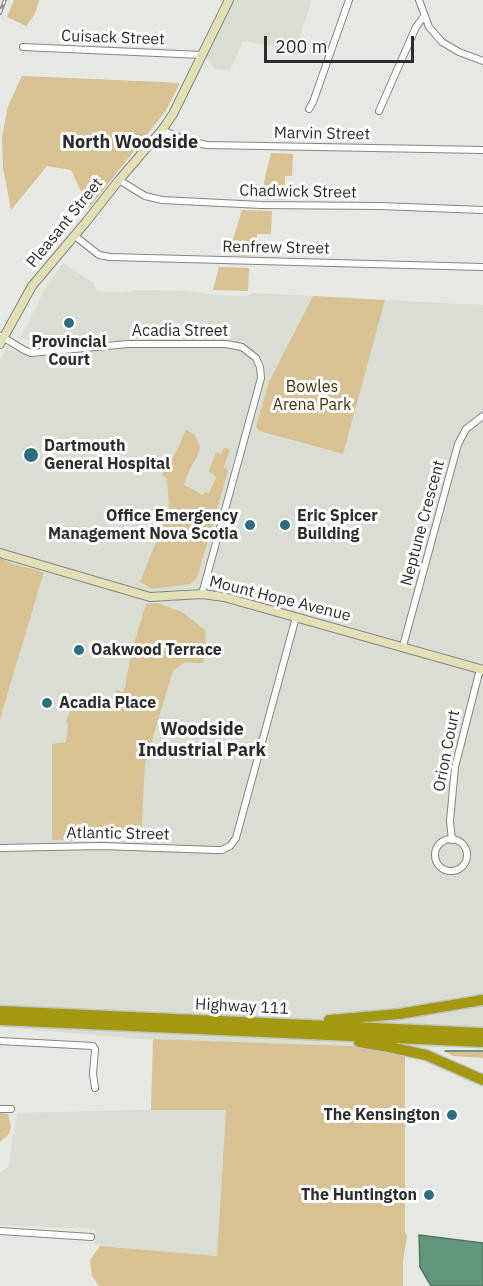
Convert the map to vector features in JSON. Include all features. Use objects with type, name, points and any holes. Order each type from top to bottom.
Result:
[{"type":"highway","points":[[237,1022],[363,1018],[483,1000]]},
{"type":"highway","name":"Highway 111","points":[[0,1011],[483,1033]]},
{"type":"highway","name":"Highway 111","points":[[0,1020],[483,1042]]},
{"type":"highway","points":[[176,1028],[351,1041],[389,1047],[437,1059],[483,1080]]},
{"type":"street","name":"Pleasant Street","points":[[1,339],[33,286],[173,114],[229,0]]},
{"type":"street","points":[[309,109],[349,0]]},
{"type":"street","points":[[419,0],[429,27],[442,42],[483,62]]},
{"type":"street","points":[[379,111],[416,27],[424,16]]},
{"type":"street","name":"Cuisack Street","points":[[23,47],[202,55]]},
{"type":"street","name":"Marvin Street","points":[[162,130],[188,141],[207,145],[483,150]]},
{"type":"street","name":"Chadwick Street","points":[[119,180],[146,196],[162,200],[261,205],[483,210]]},
{"type":"street","name":"Renfrew Street","points":[[75,236],[99,255],[110,257],[483,267]]},
{"type":"street","name":"Acadia Street","points":[[1,339],[31,353],[128,344],[226,344],[243,347],[256,358],[261,378],[202,594]]},
{"type":"street","name":"Neptune Crescent","points":[[403,646],[459,444],[466,429],[483,416]]},
{"type":"street","name":"Mount Hope Avenue","points":[[0,553],[150,597],[202,594],[217,596],[481,669]]},
{"type":"street","name":"Atlantic Street","points":[[0,848],[101,846],[226,849],[233,843],[296,617]]},
{"type":"street","name":"Orion Court","points":[[452,840],[450,821],[452,783],[462,733],[481,669]]},
{"type":"street","name":"Orion Court","points":[[448,839],[452,840],[462,843],[467,854],[463,866],[453,870],[441,867],[436,857],[439,845],[448,839]]},
{"type":"street","points":[[0,1041],[93,1046],[95,1049],[93,1074],[95,1088]]},
{"type":"street","points":[[0,1109],[11,1109]]},
{"type":"street","points":[[0,1231],[91,1237]]},
{"type":"shaded area","points":[[232,0],[312,0],[298,43],[284,48],[243,41],[230,71],[215,69],[206,57]]},
{"type":"shaded area","points":[[63,263],[93,283],[97,291],[120,293],[139,290],[187,291],[212,295],[247,296],[251,293],[313,296],[268,384],[256,427],[259,431],[342,454],[385,300],[483,305],[483,1046],[405,1048],[143,1039],[0,1027],[0,719],[44,572],[8,563],[11,554],[0,549],[0,361],[7,349],[33,357],[116,349],[122,341],[98,341],[97,338],[35,343],[21,337],[47,285]],"holes":[[[182,439],[198,455],[184,485],[190,490],[203,495],[209,493],[216,476],[216,452],[221,454],[224,468],[190,584],[152,589],[141,582],[169,510],[167,479]],[[146,604],[185,662],[173,671],[145,764],[140,838],[52,744],[66,742],[68,724],[83,706],[106,706],[117,690],[123,692],[131,653]]]},
{"type":"shaded area","points":[[226,1110],[217,1256],[94,1245],[95,1229],[0,1225],[0,1172],[8,1167],[17,1113]]},
{"type":"shaded area","points":[[419,1235],[483,1243],[483,1286],[431,1286],[420,1267]]},
{"type":"green space","points":[[14,0],[39,0],[35,14],[26,26],[7,17]]},
{"type":"green space","points":[[22,76],[180,83],[165,112],[89,208],[71,170],[47,166],[11,210],[3,168],[2,137],[8,106]]},
{"type":"green space","points":[[271,153],[293,154],[292,176],[285,176],[285,200],[260,199]]},
{"type":"green space","points":[[242,210],[272,211],[271,234],[257,234],[255,256],[228,255]]},
{"type":"green space","points":[[219,267],[249,268],[248,291],[213,290]]},
{"type":"green space","name":"Bowles Arena Park","points":[[313,296],[385,300],[343,454],[259,431],[256,427],[268,384]]},
{"type":"green space","points":[[186,430],[195,435],[200,446],[184,485],[203,495],[205,492],[209,493],[216,477],[209,471],[216,452],[221,454],[224,448],[230,449],[224,467],[228,471],[197,578],[190,584],[152,589],[140,582],[169,510],[167,479],[162,475]]},
{"type":"green space","points":[[0,558],[44,572],[0,719]]},
{"type":"green space","points":[[157,603],[182,612],[205,630],[206,651],[203,663],[185,662],[173,671],[145,764],[141,838],[52,840],[52,744],[66,742],[68,724],[66,720],[72,709],[95,705],[106,706],[117,690],[123,692],[131,653],[146,604]]},
{"type":"green space","points":[[153,1039],[405,1048],[405,1232],[407,1236],[403,1261],[403,1286],[99,1286],[92,1276],[90,1260],[100,1246],[217,1256],[226,1110],[151,1110]]},
{"type":"green space","points":[[445,1051],[483,1052],[483,1058],[453,1056]]},
{"type":"green space","points":[[0,1113],[8,1114],[11,1126],[9,1134],[0,1142]]},
{"type":"waterway","points":[[445,1051],[483,1051]]},
{"type":"railway","points":[[0,13],[5,0]]},
{"type":"place","name":"Provincial Court","points":[[69,323]]},
{"type":"place","name":"Dartmouth General Hospital","points":[[31,455]]},
{"type":"place","name":"Office Emergency Management Nova Scotia","points":[[250,525]]},
{"type":"place","name":"Eric Spicer Building","points":[[285,525]]},
{"type":"place","name":"Oakwood Terrace","points":[[79,650]]},
{"type":"place","name":"Acadia Place","points":[[47,703]]},
{"type":"place","name":"The Kensington","points":[[452,1115]]},
{"type":"place","name":"The Huntington","points":[[429,1195]]},
{"type":"district","name":"North Woodside","points":[[130,143]]},
{"type":"district","name":"Woodside Industrial Park","points":[[202,740]]}]
